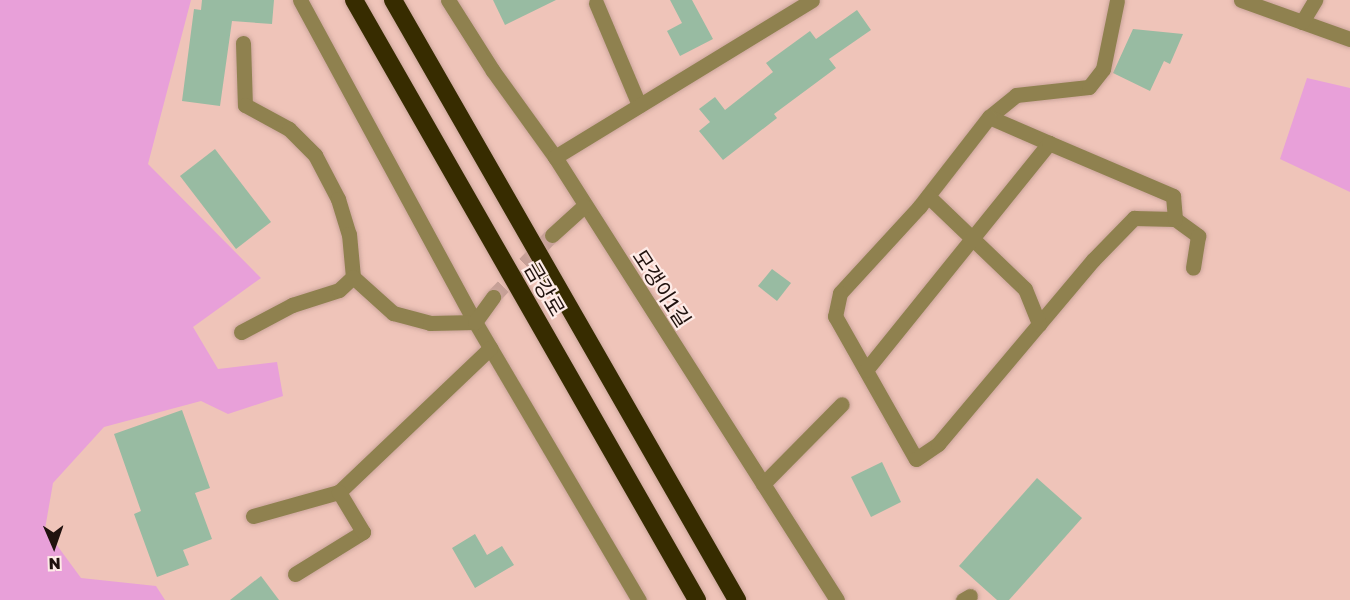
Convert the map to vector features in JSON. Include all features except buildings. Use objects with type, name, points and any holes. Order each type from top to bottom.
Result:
[{"type":"highway","name":"금강로","points":[[354,0],[698,600]]},
{"type":"highway","name":"금강로","points":[[393,0],[737,600]]},
{"type":"street","points":[[300,0],[475,322],[639,600]]},
{"type":"street","name":"모갱이1길","points":[[448,0],[493,71],[555,157],[584,206],[837,600]]},
{"type":"street","points":[[555,157],[812,0]]},
{"type":"street","points":[[1117,0],[1103,69],[1089,87],[1016,95],[989,117],[928,196],[840,294],[835,316],[916,459],[938,444],[1039,324],[1134,218],[1175,219],[1198,236],[1193,268]]},
{"type":"street","points":[[1241,0],[1350,39]]},
{"type":"street","points":[[1302,22],[1315,0]]},
{"type":"street","points":[[596,3],[639,105]]},
{"type":"street","points":[[243,43],[245,105],[289,129],[315,155],[338,199],[350,234],[354,277],[393,313],[430,323],[475,322]]},
{"type":"street","points":[[989,117],[1173,196],[1175,219]]},
{"type":"street","points":[[866,370],[1049,143]]},
{"type":"street","points":[[928,196],[974,236],[1025,289],[1039,324]]},
{"type":"street","points":[[552,235],[584,206]]},
{"type":"street","points":[[241,332],[292,305],[339,290],[354,277]]},
{"type":"street","points":[[475,322],[493,297]]},
{"type":"street","points":[[253,516],[339,492],[490,348]]},
{"type":"street","points":[[763,484],[842,404]]},
{"type":"street","points":[[295,574],[363,532],[339,492]]},
{"type":"shaded area","points":[[0,0],[191,0],[148,164],[261,278],[193,327],[218,369],[277,362],[283,396],[228,414],[201,401],[104,427],[53,483],[45,529],[81,578],[156,586],[165,600],[0,600]]},
{"type":"shaded area","points":[[1307,78],[1350,88],[1350,192],[1280,159]]},
{"type":"tunnel","points":[[493,297],[552,235]]}]
